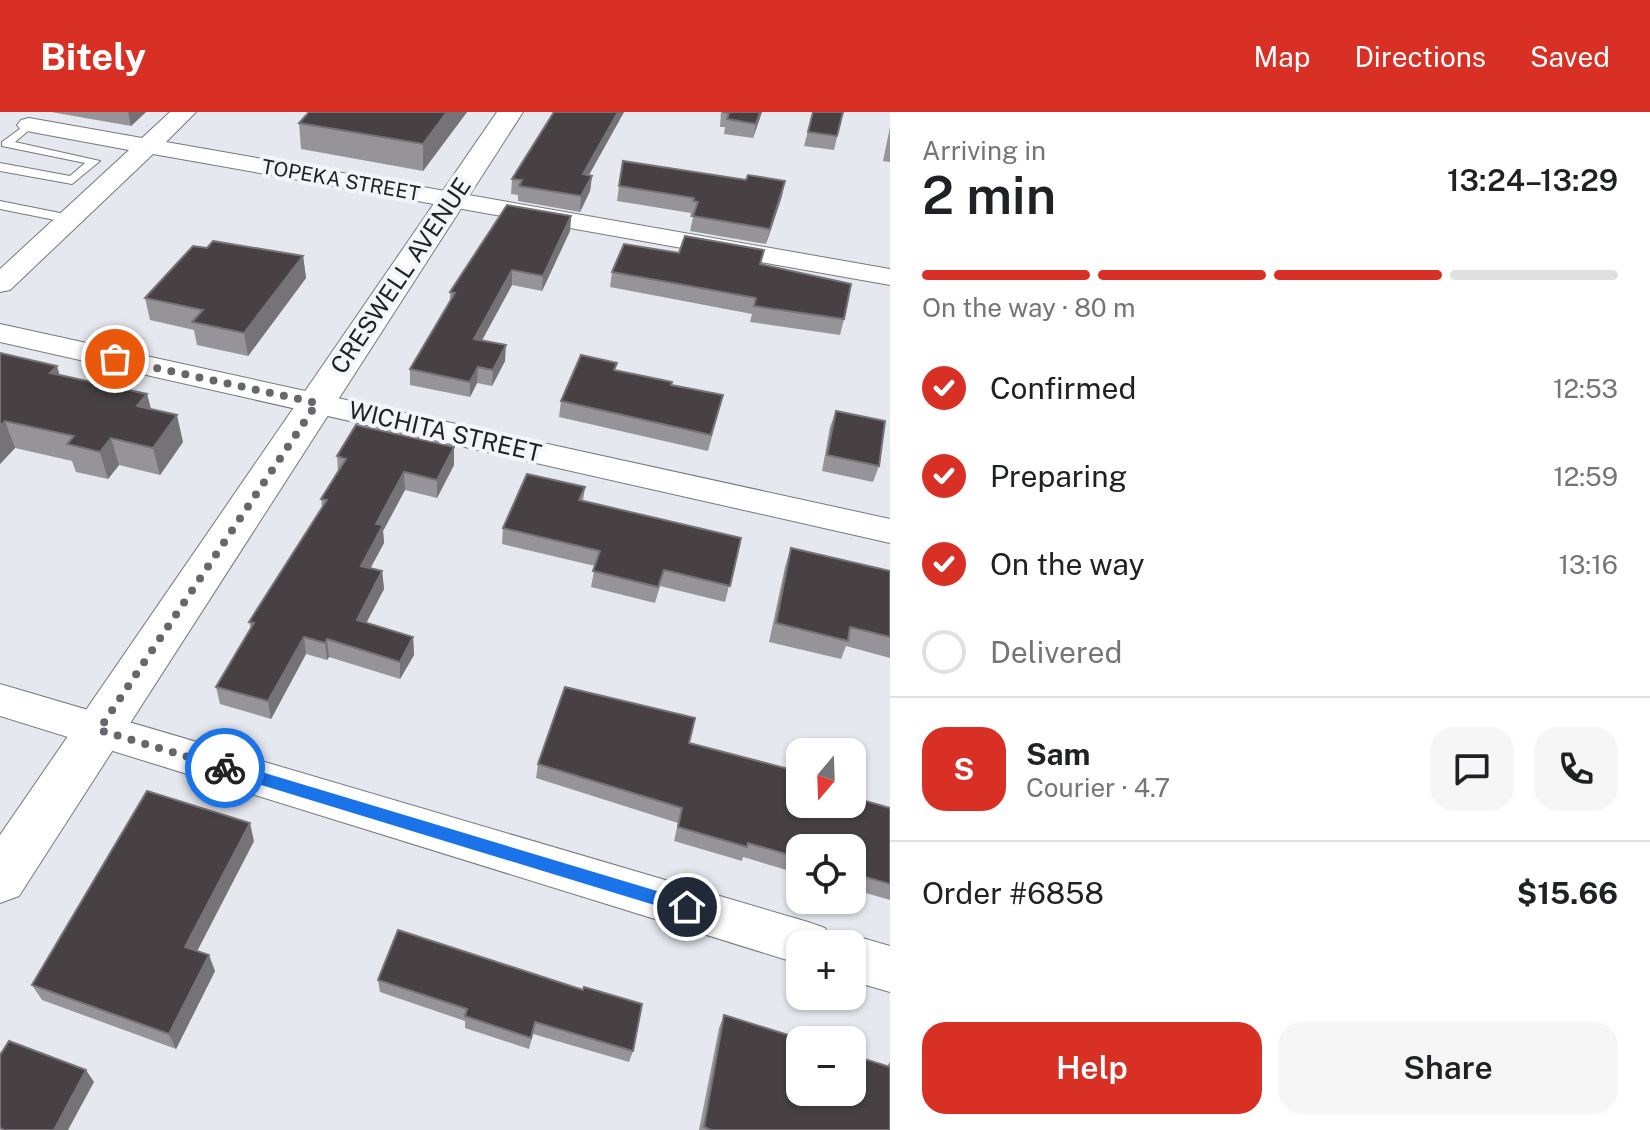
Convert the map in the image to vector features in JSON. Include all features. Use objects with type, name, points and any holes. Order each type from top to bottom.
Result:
[{"type":"street","points":[[0,284],[184,112]]},
{"type":"street","name":"CRESWELL AVENUE","points":[[0,879],[510,112]]},
{"type":"street","name":"TOPEKA STREET","points":[[29,125],[890,277]]},
{"type":"street","name":"WICHITA STREET","points":[[0,333],[890,531]]},
{"type":"street","points":[[0,700],[786,937]]},
{"type":"street","points":[[866,962],[890,969]]},
{"type":"lane","points":[[0,167],[72,180],[94,161],[6,144],[29,125]]},
{"type":"lane","points":[[0,205],[70,219]]},
{"type":"building","points":[[309,112],[447,112],[423,144],[299,123]]},
{"type":"building","points":[[554,112],[618,112],[583,174],[592,176],[581,196],[519,186],[522,180],[512,179]]},
{"type":"building","points":[[723,112],[760,112],[756,124],[727,119],[729,113]]},
{"type":"building","points":[[813,112],[843,112],[837,136],[808,132]]},
{"type":"building","points":[[623,161],[746,180],[748,175],[785,181],[770,229],[693,216],[698,202],[693,201],[694,198],[619,186]]},
{"type":"building","points":[[507,205],[571,216],[543,276],[512,270],[474,339],[506,345],[493,370],[478,367],[470,382],[410,369],[455,293],[450,292]]},
{"type":"building","points":[[685,236],[764,250],[760,264],[851,284],[844,319],[754,306],[756,298],[612,272],[624,244],[679,253]]},
{"type":"building","points":[[213,241],[303,256],[244,333],[192,322],[203,310],[145,298],[193,246],[207,248]]},
{"type":"building","points":[[0,353],[57,366],[50,373],[147,394],[137,406],[177,415],[153,448],[111,438],[100,452],[67,444],[74,436],[5,421],[0,426]]},
{"type":"building","points":[[581,355],[617,363],[614,370],[723,395],[711,435],[561,401]]},
{"type":"building","points":[[836,411],[885,421],[879,466],[827,455]]},
{"type":"building","points":[[356,425],[454,447],[437,480],[404,472],[376,524],[383,525],[361,566],[382,571],[357,620],[413,637],[400,662],[327,639],[325,643],[304,637],[268,701],[216,687],[254,623],[249,622],[327,500],[321,499],[346,459],[337,456]]},
{"type":"building","points":[[527,474],[585,487],[579,500],[741,538],[730,586],[664,570],[658,587],[593,571],[600,551],[503,528]]},
{"type":"building","points":[[791,548],[890,571],[890,637],[850,627],[848,641],[776,623]]},
{"type":"building","points":[[565,687],[695,718],[689,743],[786,768],[786,818],[866,818],[866,801],[890,808],[890,884],[866,877],[866,834],[786,834],[786,854],[748,843],[747,847],[678,827],[682,808],[538,764]]},
{"type":"building","points":[[147,791],[250,823],[185,947],[209,955],[169,1034],[32,985]]},
{"type":"building","points":[[398,930],[583,990],[584,987],[642,1004],[633,1051],[535,1022],[531,1038],[465,1016],[467,1009],[378,980]]},
{"type":"building","points":[[724,1015],[786,1034],[786,1106],[866,1106],[866,1059],[890,1067],[890,1130],[711,1130],[704,1127]]},
{"type":"building","points":[[9,1041],[86,1070],[54,1130],[0,1128],[0,1055]]},
{"type":"way so far","points":[[115,359],[317,403],[99,730],[225,768]]},
{"type":"route","points":[[225,768],[687,907]]}]
